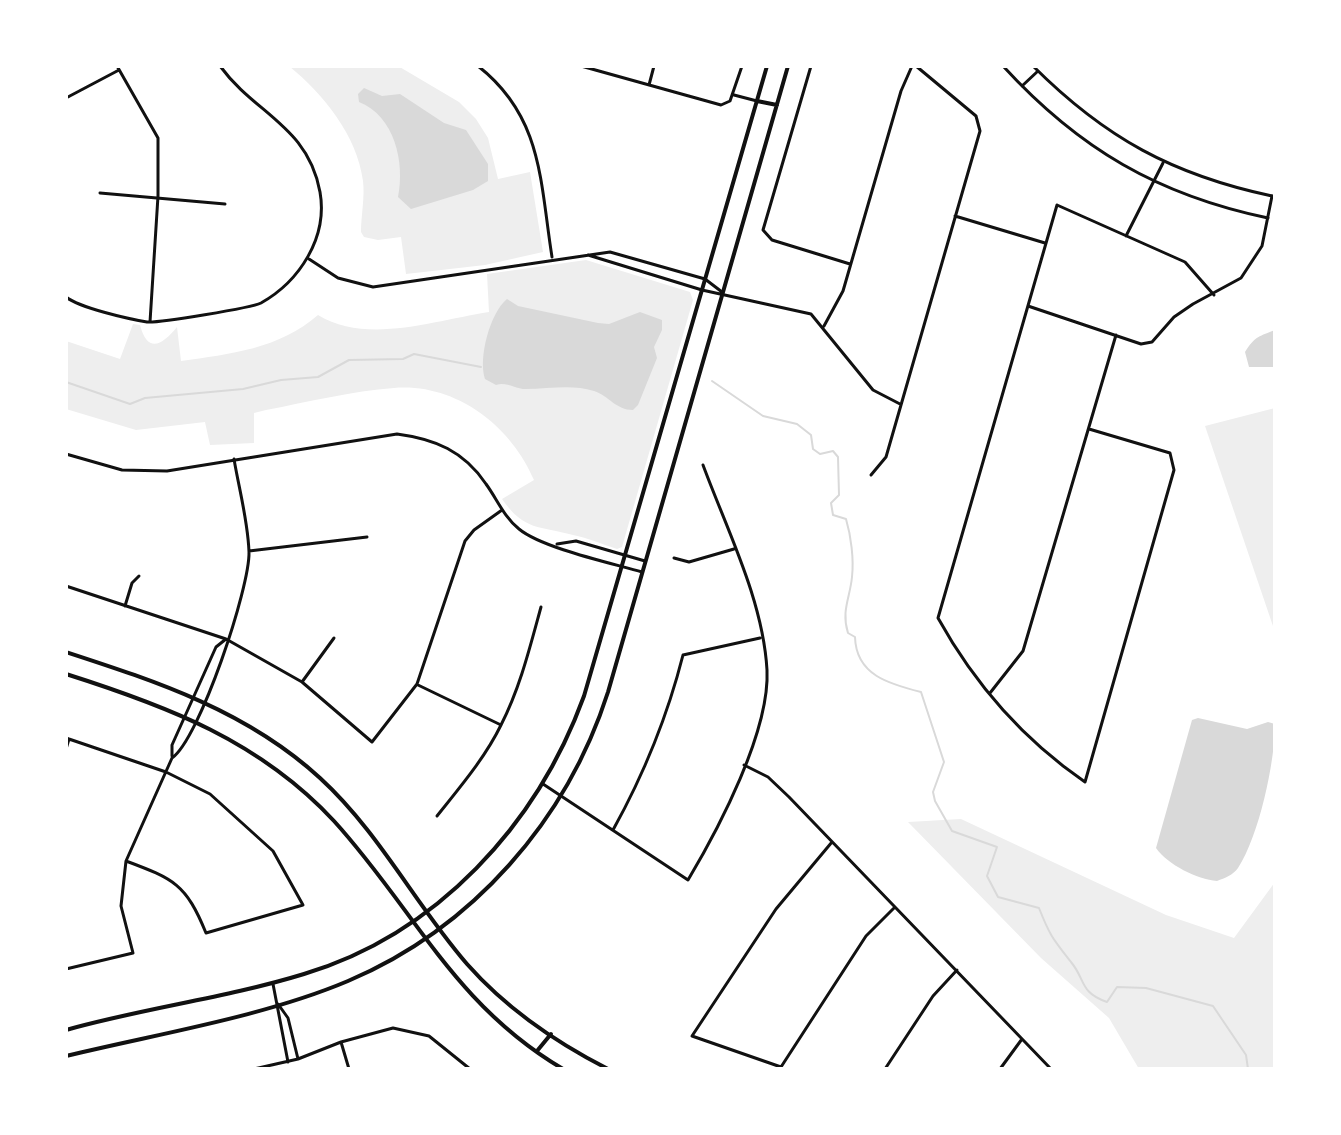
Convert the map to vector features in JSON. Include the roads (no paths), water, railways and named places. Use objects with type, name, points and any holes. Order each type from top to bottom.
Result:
[{"type":"main road","points":[[66,1030],[273,983],[340,962],[428,911],[492,852],[543,784],[584,696],[767,66]]},
{"type":"main road","points":[[66,1056],[278,1004],[347,981],[440,928],[512,863],[561,796],[601,715],[788,66]]},
{"type":"main road","points":[[757,101],[777,105]]},
{"type":"main road","points":[[66,652],[195,696],[258,730],[321,779],[370,832],[484,982],[551,1034],[605,1068]]},
{"type":"main road","points":[[66,674],[186,715],[252,751],[310,797],[345,834],[462,987],[537,1051],[563,1069]]},
{"type":"main road","points":[[537,1051],[551,1034]]},
{"type":"street","points":[[66,297],[150,322],[259,304],[286,284],[309,259],[321,216],[320,193],[312,163],[293,132],[229,78],[220,66]]},
{"type":"street","points":[[478,66],[503,86],[523,117],[534,149],[552,258]]},
{"type":"street","points":[[581,66],[721,105],[734,95],[742,66]]},
{"type":"street","points":[[649,86],[654,66]]},
{"type":"street","points":[[811,66],[764,234],[772,240],[850,264]]},
{"type":"street","points":[[824,326],[838,304],[901,91],[914,66],[976,116],[981,124],[884,461],[871,475]]},
{"type":"street","points":[[1003,66],[1056,120],[1096,150],[1153,182],[1199,200],[1268,218]]},
{"type":"street","points":[[1027,306],[1141,344],[1152,342],[1174,317],[1233,285],[1255,260],[1272,196],[1214,183],[1163,163],[1092,119],[1033,66]]},
{"type":"street","points":[[66,98],[118,68],[158,138],[158,196],[150,322]]},
{"type":"street","points":[[1022,86],[1038,71]]},
{"type":"street","points":[[734,95],[757,101]]},
{"type":"street","points":[[1126,236],[1163,163]]},
{"type":"street","points":[[100,193],[225,204]]},
{"type":"street","points":[[1089,429],[1170,453],[1174,470],[1085,782],[1018,728],[938,618],[1057,205],[1185,262],[1214,295]]},
{"type":"street","points":[[955,216],[1045,243]]},
{"type":"street","points":[[309,259],[338,278],[373,287],[552,258],[610,252],[705,279],[722,292]]},
{"type":"street","points":[[584,254],[702,290],[802,310],[824,326],[873,390],[900,404]]},
{"type":"street","points":[[990,693],[1023,651],[1116,335]]},
{"type":"street","points":[[66,454],[122,470],[151,472],[397,434],[412,436],[452,449],[466,460],[502,510],[533,538],[642,572]]},
{"type":"street","points":[[172,758],[182,749],[226,650],[226,639],[246,584],[249,551],[234,459]]},
{"type":"street","points":[[543,784],[688,880],[722,817],[744,765],[766,692],[761,637],[749,589],[703,465]]},
{"type":"street","points":[[66,586],[226,639],[302,682],[372,742],[417,684],[457,557],[474,530],[502,510]]},
{"type":"street","points":[[249,551],[367,537]]},
{"type":"street","points":[[557,544],[576,541],[645,561]]},
{"type":"street","points":[[674,558],[689,562],[734,549]]},
{"type":"street","points":[[125,606],[132,583],[139,576]]},
{"type":"street","points":[[437,816],[480,761],[501,725],[519,682],[541,607]]},
{"type":"street","points":[[613,830],[659,737],[683,655],[761,637]]},
{"type":"street","points":[[302,682],[334,638]]},
{"type":"street","points":[[66,969],[133,953],[121,906],[126,861],[172,758],[172,745],[216,647],[226,639]]},
{"type":"street","points":[[417,684],[501,725]]},
{"type":"street","points":[[66,749],[68,738],[166,772],[210,794],[273,851],[303,905],[206,933],[193,901],[167,877],[126,861]]},
{"type":"street","points":[[744,765],[768,777],[1051,1069]]},
{"type":"street","points":[[832,842],[792,887],[692,1036],[781,1067],[866,936],[895,907]]},
{"type":"street","points":[[885,1069],[933,996],[957,970]]},
{"type":"street","points":[[273,983],[278,1004],[277,1021],[288,1062]]},
{"type":"street","points":[[278,1004],[288,1018],[298,1059]]},
{"type":"street","points":[[254,1069],[298,1059],[386,1029],[408,1029],[435,1040],[470,1069]]},
{"type":"street","points":[[1000,1069],[1022,1039]]},
{"type":"street","points":[[341,1042],[349,1069]]},
{"type":"waterway","points":[[66,382],[130,404],[145,398],[243,389],[281,380],[318,377],[349,360],[403,359],[414,354],[481,367]]},
{"type":"waterway","points":[[712,381],[763,416],[797,424],[811,435],[813,449],[820,454],[833,451],[838,457],[839,495],[831,503],[833,515],[846,519],[852,548],[852,577],[846,611],[848,633],[855,637],[861,660],[876,676],[921,692],[944,762],[933,792],[935,801],[952,831],[997,847],[987,876],[998,897],[1039,908],[1052,937],[1076,968],[1087,990],[1098,998],[1107,1002],[1117,987],[1146,988],[1213,1006],[1246,1055],[1248,1069]]}]
